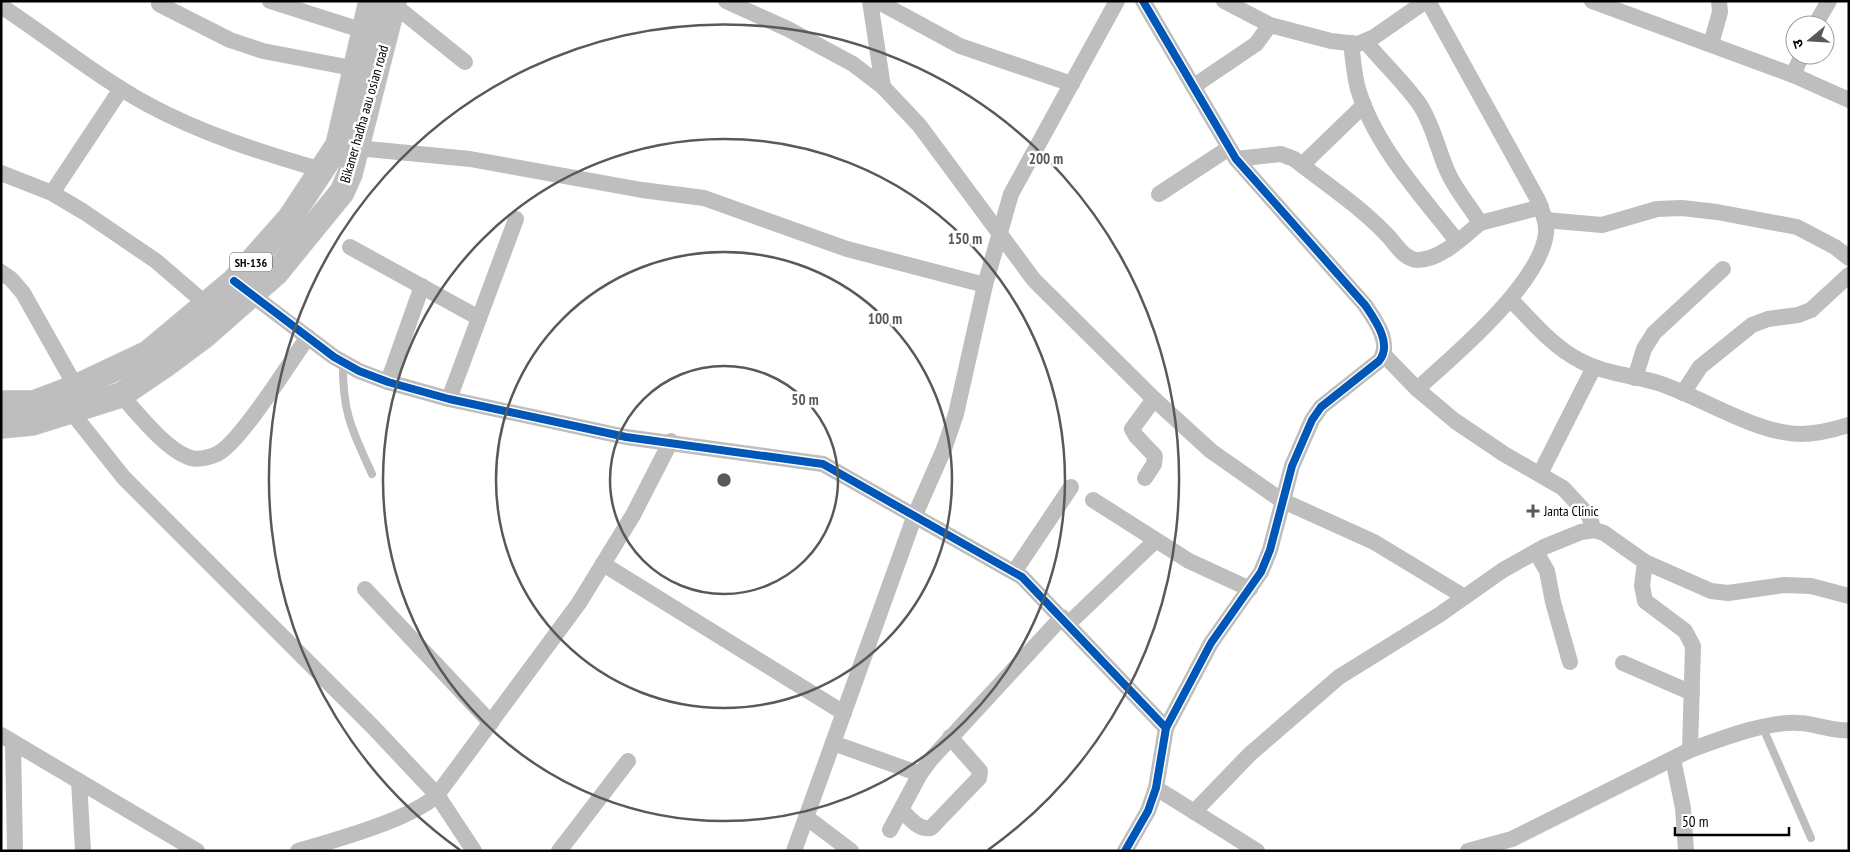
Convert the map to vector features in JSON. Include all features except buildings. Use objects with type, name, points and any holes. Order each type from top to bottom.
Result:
[{"type":"main road","name":"Bikaner hadha aau osian road","points":[[1,426],[32,423],[68,398],[148,353],[206,304],[276,273],[342,192],[350,174],[348,147],[357,69],[364,31],[386,2]]},
{"type":"main road","name":"Bikaner hadha aau osian road","points":[[1,403],[34,403],[68,398],[121,395],[204,336],[243,287],[322,170],[348,147],[386,2]]},
{"type":"street","points":[[270,1],[364,31]]},
{"type":"street","points":[[726,1],[788,29],[852,64],[883,87],[919,125],[999,230],[1034,280],[1154,399],[1211,451],[1281,500],[1374,542],[1463,596]]},
{"type":"street","points":[[870,1],[883,87]]},
{"type":"street","points":[[877,1],[960,46],[1072,84]]},
{"type":"street","points":[[794,851],[915,515],[944,449],[956,414],[985,285],[1010,194],[1117,1]]},
{"type":"street","points":[[1126,851],[1148,811],[1156,788],[1166,728],[1211,643],[1261,572],[1270,550],[1281,500],[1297,451],[1321,407],[1384,355],[1385,345],[1378,325],[1365,305],[1233,153],[1142,1]]},
{"type":"street","points":[[1224,1],[1250,8],[1270,25],[1331,41],[1358,42],[1374,37],[1427,1],[1510,147],[1543,214],[1543,245],[1511,300],[1417,389]]},
{"type":"street","points":[[1592,1],[1793,75],[1849,100]]},
{"type":"street","points":[[1711,44],[1720,12],[1719,1]]},
{"type":"street","points":[[1821,15],[1829,1]]},
{"type":"street","points":[[386,2],[465,62]]},
{"type":"street","points":[[160,4],[230,40],[263,51],[357,69]]},
{"type":"street","points":[[1,6],[121,89],[148,105],[201,130],[322,170]]},
{"type":"street","points":[[1194,86],[1256,44],[1270,25]]},
{"type":"street","points":[[1358,42],[1357,87],[1364,105],[1390,151],[1457,241]]},
{"type":"street","points":[[1358,42],[1419,104],[1432,126],[1446,169],[1459,194],[1470,206],[1480,223]]},
{"type":"street","points":[[1793,75],[1798,65]]},
{"type":"street","points":[[52,193],[121,89]]},
{"type":"street","points":[[1302,166],[1364,105]]},
{"type":"street","points":[[348,147],[470,159],[642,190],[704,198],[847,249],[985,285]]},
{"type":"street","points":[[1159,194],[1233,153],[1281,154],[1302,166],[1362,210],[1399,250],[1410,258],[1418,260],[1432,257],[1480,223],[1543,214],[1602,225],[1657,209],[1682,208],[1797,226],[1835,247],[1849,258]]},
{"type":"street","points":[[1,174],[52,193],[84,212],[156,261],[206,304]]},
{"type":"street","points":[[449,399],[516,219]]},
{"type":"street","points":[[350,247],[480,318]]},
{"type":"street","points":[[1636,378],[1644,349],[1654,333],[1723,269]]},
{"type":"street","points":[[1,272],[11,279],[23,293],[68,398],[124,478],[367,721],[437,795],[474,851]]},
{"type":"street","points":[[1683,393],[1700,367],[1752,325],[1768,319],[1798,315],[1812,310],[1849,275]]},
{"type":"street","points":[[388,382],[422,286]]},
{"type":"street","points":[[243,287],[342,362],[388,382],[449,399],[626,437],[671,441],[823,464],[1014,572],[1038,591],[1166,728]]},
{"type":"street","points":[[1511,300],[1563,350],[1594,367],[1654,382],[1744,420],[1799,434],[1849,425]]},
{"type":"street","points":[[121,395],[174,448],[191,458],[203,458],[218,454],[236,439],[308,337]]},
{"type":"street","points":[[1384,355],[1417,389],[1456,421],[1504,454],[1563,488],[1589,516],[1594,530]]},
{"type":"street","points":[[1540,474],[1594,367]]},
{"type":"street","points":[[1145,478],[1154,464],[1155,456],[1132,429],[1154,399]]},
{"type":"street","points":[[298,851],[336,846],[417,809],[437,795],[579,603],[633,515],[671,441]]},
{"type":"street","points":[[1014,572],[1071,488]]},
{"type":"street","points":[[1093,500],[1189,561],[1250,589]]},
{"type":"street","points":[[1194,812],[1250,754],[1339,677],[1439,615],[1463,596],[1536,552],[1581,532],[1594,530],[1604,533],[1645,562],[1711,591],[1728,593],[1784,586],[1811,586],[1849,596]]},
{"type":"street","points":[[890,830],[920,774],[950,737],[1065,620],[1155,541]]},
{"type":"street","points":[[1536,552],[1547,571],[1552,602],[1570,662]]},
{"type":"street","points":[[1645,562],[1642,586],[1645,600],[1686,631],[1693,646],[1690,750]]},
{"type":"street","points":[[603,564],[844,713]]},
{"type":"street","points":[[365,589],[491,723]]},
{"type":"street","points":[[1623,663],[1692,693]]},
{"type":"street","points":[[1468,851],[1512,839],[1690,750],[1763,728],[1799,722],[1849,730]]},
{"type":"street","points":[[901,810],[918,826],[925,829],[931,828],[979,778],[980,771],[950,737]]},
{"type":"street","points":[[7,738],[197,851]]},
{"type":"street","points":[[7,738],[14,851]]},
{"type":"street","points":[[833,743],[920,774]]},
{"type":"street","points":[[1673,759],[1683,808],[1686,851]]},
{"type":"street","points":[[559,851],[628,761]]},
{"type":"street","points":[[79,781],[83,851]]},
{"type":"street","points":[[1156,788],[1246,849]]},
{"type":"street","points":[[806,816],[851,851]]},
{"type":"lane","points":[[342,362],[344,404],[351,429],[372,474]]},
{"type":"lane","points":[[1763,728],[1811,838]]},
{"type":"cycle path","points":[[1125,851],[1148,811],[1156,788],[1166,728],[1211,643],[1261,572],[1270,550],[1292,466],[1312,420],[1321,407],[1379,361],[1384,347],[1381,332],[1365,305],[1236,159],[1143,1]]},
{"type":"cycle path","points":[[234,281],[334,357],[359,371],[388,382],[449,399],[626,437],[823,464],[1022,577],[1166,728]]},
{"type":"place","name":"Janta Clinic","points":[[1533,511]]}]
